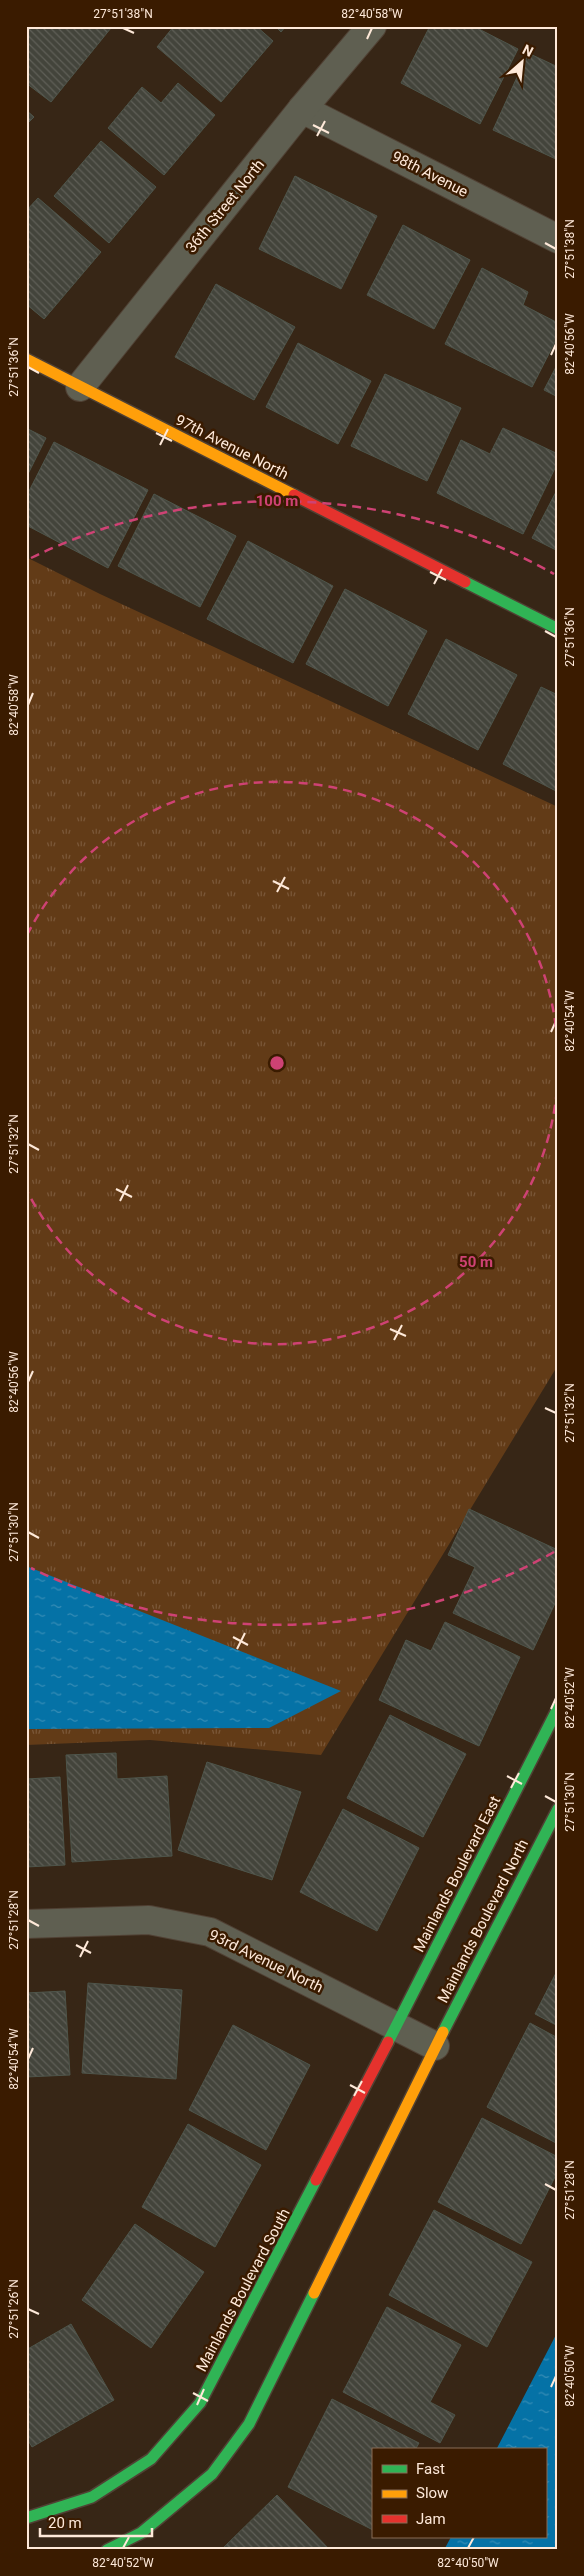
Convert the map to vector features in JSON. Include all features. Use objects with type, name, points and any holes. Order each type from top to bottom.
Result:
[{"type":"street","name":"36th Street North","points":[[80,387],[302,110],[372,26]]},
{"type":"street","name":"98th Avenue","points":[[302,110],[558,239]]},
{"type":"street","name":"97th Avenue North","points":[[26,359],[558,629]]},
{"type":"street","name":"Mainlands Boulevard East","points":[[396,2026],[558,1708]]},
{"type":"street","name":"Mainlands Boulevard North","points":[[435,2046],[558,1810]]},
{"type":"street","name":"93rd Avenue North","points":[[26,1924],[149,1920],[210,1932],[435,2046]]},
{"type":"street","name":"Mainlands Boulevard South","points":[[26,2518],[92,2497],[151,2459],[200,2403],[396,2026]]},
{"type":"street","points":[[107,2550],[141,2533],[212,2474],[250,2424],[435,2046]]},
{"type":"green space","points":[[26,557],[100,594],[558,807],[558,1365],[321,1755],[150,1740],[26,1745]]},
{"type":"water","points":[[26,1566],[341,1691],[269,1728],[26,1729]]},
{"type":"water","points":[[558,2331],[558,2550],[444,2550],[450,2538],[546,2538],[546,2448],[497,2448]]},
{"type":"building","points":[[26,26],[109,26],[111,28],[51,102],[26,83]]},
{"type":"building","points":[[174,26],[256,26],[273,41],[221,102],[157,47]]},
{"type":"building","points":[[275,26],[286,26],[281,32]]},
{"type":"building","points":[[430,26],[473,26],[518,49],[480,124],[401,83]]},
{"type":"building","points":[[528,53],[558,67],[558,160],[493,130]]},
{"type":"building","points":[[178,83],[215,115],[164,175],[108,128],[142,87],[161,103]]},
{"type":"building","points":[[26,110],[34,117],[26,125]]},
{"type":"building","points":[[101,141],[156,187],[109,243],[54,196]]},
{"type":"building","points":[[295,176],[377,216],[341,289],[259,249]]},
{"type":"building","points":[[38,198],[101,252],[44,319],[26,304],[26,211]]},
{"type":"building","points":[[403,225],[470,260],[434,329],[367,295]]},
{"type":"building","points":[[482,268],[528,292],[523,305],[558,323],[558,336],[532,387],[445,344]]},
{"type":"building","points":[[216,284],[295,327],[254,400],[175,357]]},
{"type":"building","points":[[298,343],[371,381],[338,444],[266,407]]},
{"type":"building","points":[[558,363],[558,397],[544,390]]},
{"type":"building","points":[[385,374],[461,408],[427,481],[351,446]]},
{"type":"building","points":[[26,428],[46,438],[26,478]]},
{"type":"building","points":[[503,428],[558,454],[558,462],[523,534],[437,493],[461,440],[490,454]]},
{"type":"building","points":[[54,442],[148,490],[108,568],[26,525],[26,497]]},
{"type":"building","points":[[558,488],[558,551],[532,538]]},
{"type":"building","points":[[154,494],[236,536],[200,607],[118,566]]},
{"type":"building","points":[[248,541],[333,586],[293,663],[207,619]]},
{"type":"building","points":[[345,589],[427,631],[388,706],[306,664]]},
{"type":"building","points":[[446,639],[517,675],[478,750],[408,714]]},
{"type":"building","points":[[541,687],[558,695],[558,792],[503,764]]},
{"type":"building","points":[[469,1509],[558,1550],[558,1597],[533,1650],[453,1613],[475,1567],[448,1555]]},
{"type":"building","points":[[445,1622],[520,1657],[479,1746],[379,1700],[406,1640],[431,1651]]},
{"type":"building","points":[[390,1715],[466,1754],[423,1837],[347,1798]]},
{"type":"building","points":[[116,1753],[117,1779],[167,1776],[172,1856],[72,1862],[66,1755]]},
{"type":"building","points":[[207,1762],[301,1792],[272,1880],[178,1850]]},
{"type":"building","points":[[26,1766],[27,1779],[60,1777],[65,1865],[26,1867]]},
{"type":"building","points":[[343,1809],[419,1848],[377,1931],[300,1892]]},
{"type":"building","points":[[558,1969],[558,2026],[535,2014]]},
{"type":"building","points":[[88,1983],[182,1990],[176,2079],[82,2073]]},
{"type":"building","points":[[65,1991],[70,2075],[26,2077],[26,1993]]},
{"type":"building","points":[[530,2023],[558,2038],[558,2144],[487,2107]]},
{"type":"building","points":[[233,2025],[310,2065],[266,2150],[189,2110]]},
{"type":"building","points":[[482,2118],[558,2157],[558,2171],[521,2244],[438,2202]]},
{"type":"building","points":[[188,2124],[261,2165],[215,2247],[142,2207]]},
{"type":"building","points":[[434,2210],[532,2262],[487,2347],[389,2295]]},
{"type":"building","points":[[135,2224],[204,2272],[151,2348],[82,2300]]},
{"type":"building","points":[[387,2307],[461,2345],[430,2402],[455,2415],[440,2443],[343,2392]]},
{"type":"building","points":[[71,2324],[114,2400],[32,2447],[26,2437],[26,2350]]},
{"type":"building","points":[[332,2399],[419,2443],[416,2448],[372,2448],[372,2529],[288,2487]]},
{"type":"building","points":[[277,2495],[330,2550],[221,2550]]},
{"type":"traffic: fast","points":[[465,582],[558,629]]},
{"type":"traffic: fast","points":[[388,2042],[558,1708]]},
{"type":"traffic: fast","points":[[443,2032],[558,1809]]},
{"type":"traffic: fast","points":[[26,2518],[92,2497],[151,2459],[200,2403],[316,2180]]},
{"type":"traffic: fast","points":[[107,2550],[141,2533],[212,2474],[249,2424],[314,2293]]},
{"type":"traffic: slow","points":[[26,359],[294,495]]},
{"type":"traffic: slow","points":[[314,2293],[443,2032]]},
{"type":"traffic: jam","points":[[294,495],[465,582]]},
{"type":"traffic: jam","points":[[316,2180],[388,2042]]}]
